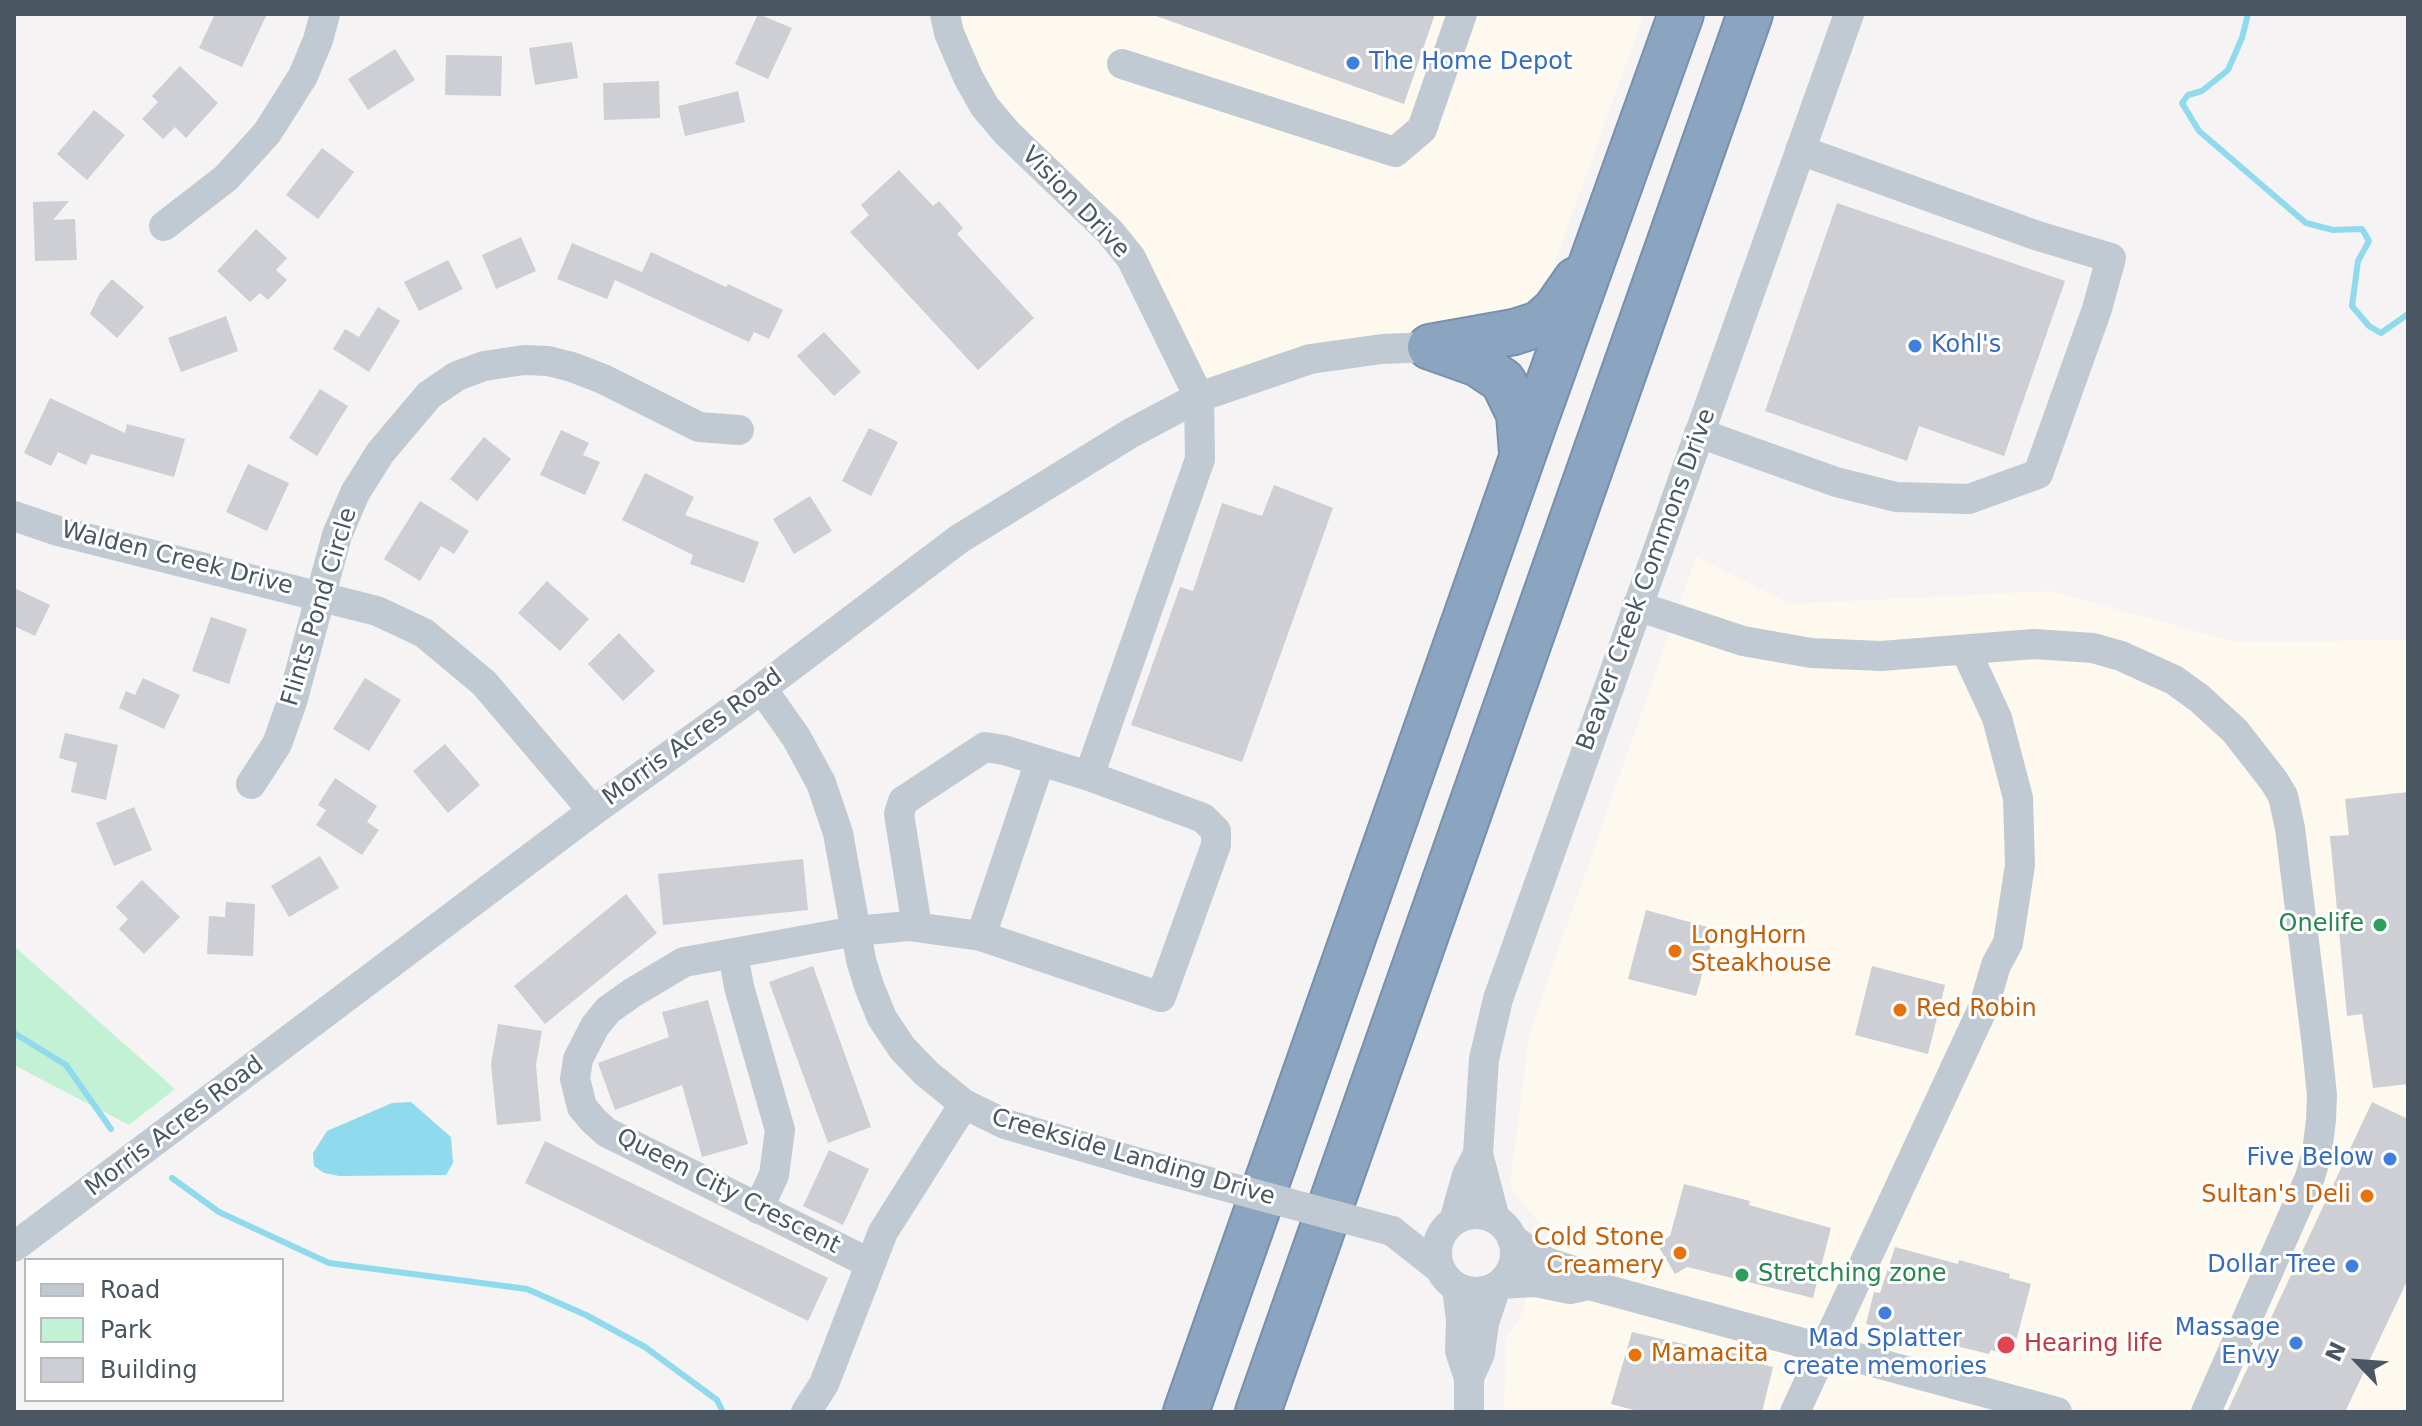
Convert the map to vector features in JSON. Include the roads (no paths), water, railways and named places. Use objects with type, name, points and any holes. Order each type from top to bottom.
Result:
[{"type":"highway","points":[[1186,1412],[1681,14]]},
{"type":"highway","points":[[1258,1412],[1750,14]]},
{"type":"highway","points":[[1430,347],[1514,332],[1539,324],[1563,299],[1600,240]]},
{"type":"highway","points":[[1430,347],[1478,364],[1503,381],[1519,414],[1522,458]]},
{"type":"street","points":[[164,226],[226,178],[267,133],[303,76],[325,14]]},
{"type":"street","name":"Vision Drive","points":[[945,14],[949,33],[985,107],[1007,133],[1110,232],[1131,258],[1199,397]]},
{"type":"street","points":[[1122,64],[1395,152],[1422,129],[1462,14]]},
{"type":"street","name":"Beaver Creek Commons Drive","points":[[1504,1229],[1478,1154],[1484,1059],[1498,999],[1849,14]]},
{"type":"street","points":[[1699,433],[1836,482],[1896,497],[1969,499],[2038,474],[2097,309],[2111,258],[2022,231],[1800,150]]},
{"type":"street","name":"Morris Acres Road","points":[[14,1247],[959,539],[1131,433],[1199,397],[1310,359],[1382,349],[1430,347]]},
{"type":"street","name":"Flints Pond Circle","points":[[251,784],[277,744],[292,702],[337,535],[355,493],[404,422],[429,395],[457,376],[504,362],[548,361],[603,379],[699,427],[739,430]]},
{"type":"street","points":[[917,927],[899,814],[903,801],[985,747],[1089,776],[1200,459],[1199,397]]},
{"type":"street","name":"Walden Creek Drive","points":[[14,516],[58,531],[377,611],[424,633],[484,683],[593,811]]},
{"type":"street","points":[[1637,606],[1743,641],[1844,656],[1966,651],[2034,644],[2068,645],[2121,656],[2187,689],[2248,746],[2283,796],[2290,828],[2322,1095],[2320,1131],[2317,1153],[2305,1188],[2206,1412]]},
{"type":"street","points":[[1795,1412],[1984,1006],[1996,965],[2008,943],[2020,865],[2018,798],[1997,718],[1966,651]]},
{"type":"street","name":"Creekside Landing Drive","points":[[762,689],[796,737],[821,783],[838,833],[869,986],[882,1018],[902,1048],[926,1073],[964,1104],[1005,1124],[1392,1231],[1449,1225]]},
{"type":"street","points":[[981,936],[1040,761]]},
{"type":"street","name":"Queen City Crescent","points":[[869,1263],[606,1132],[582,1107],[575,1079],[585,1042],[608,1010],[684,962],[856,931],[917,927],[981,936],[1161,997],[1216,845],[1216,831],[1203,818],[1089,776]]},
{"type":"street","points":[[733,953],[739,987],[780,1130],[774,1175],[758,1209]]},
{"type":"street","points":[[808,1408],[824,1384],[883,1232],[964,1104]]},
{"type":"street","name":"Beaver Creek Commons Drive","points":[[1449,1225],[1478,1154]]},
{"type":"street","points":[[1469,1412],[1469,1378],[1460,1351],[1461,1320],[1437,1247],[1449,1225],[1474,1214],[1504,1229],[1546,1262],[1577,1272],[1589,1285]]},
{"type":"street","points":[[1469,1378],[1480,1353],[1484,1323],[1498,1285],[1507,1277],[1515,1259],[1504,1229]]},
{"type":"street","name":"Creekside Landing Drive","points":[[1392,1231],[1448,1278]]},
{"type":"street","points":[[1448,1278],[1477,1292],[1498,1285],[1536,1282],[1570,1289],[1589,1285],[2057,1412]]},
{"type":"water","points":[[411,1102],[451,1137],[453,1163],[446,1175],[339,1176],[324,1173],[314,1166],[313,1153],[327,1131],[392,1103]]},
{"type":"waterway","points":[[2248,14],[2242,38],[2228,70],[2202,91],[2188,95],[2182,103],[2199,131],[2306,223],[2333,230],[2362,229],[2369,241],[2358,261],[2352,306],[2369,326],[2381,333],[2408,314]]},
{"type":"waterway","points":[[14,1033],[66,1065],[111,1129]]},
{"type":"waterway","points":[[172,1178],[219,1212],[329,1263],[527,1289],[586,1315],[645,1347],[717,1400],[723,1412]]},
{"type":"place","name":"The Home Depot","points":[[1353,63]]},
{"type":"place","name":"Kohl's","points":[[1915,346]]},
{"type":"place","name":"Onelife","points":[[2380,925]]},
{"type":"place","name":"LongHorn Steakhouse","points":[[1675,951]]},
{"type":"place","name":"Red Robin","points":[[1900,1010]]},
{"type":"place","name":"Five Below","points":[[2390,1159]]},
{"type":"place","name":"Sultan's Deli","points":[[2367,1196]]},
{"type":"place","name":"Cold Stone Creamery","points":[[1680,1253]]},
{"type":"place","name":"Dollar Tree","points":[[2352,1266]]},
{"type":"place","name":"Stretching zone","points":[[1742,1275]]},
{"type":"place","name":"Mad Splatter create memories","points":[[1885,1313]]},
{"type":"place","name":"Massage Envy","points":[[2296,1343]]},
{"type":"place","name":"Hearing life","points":[[2006,1345]]},
{"type":"place","name":"Mamacita","points":[[1635,1355]]}]
